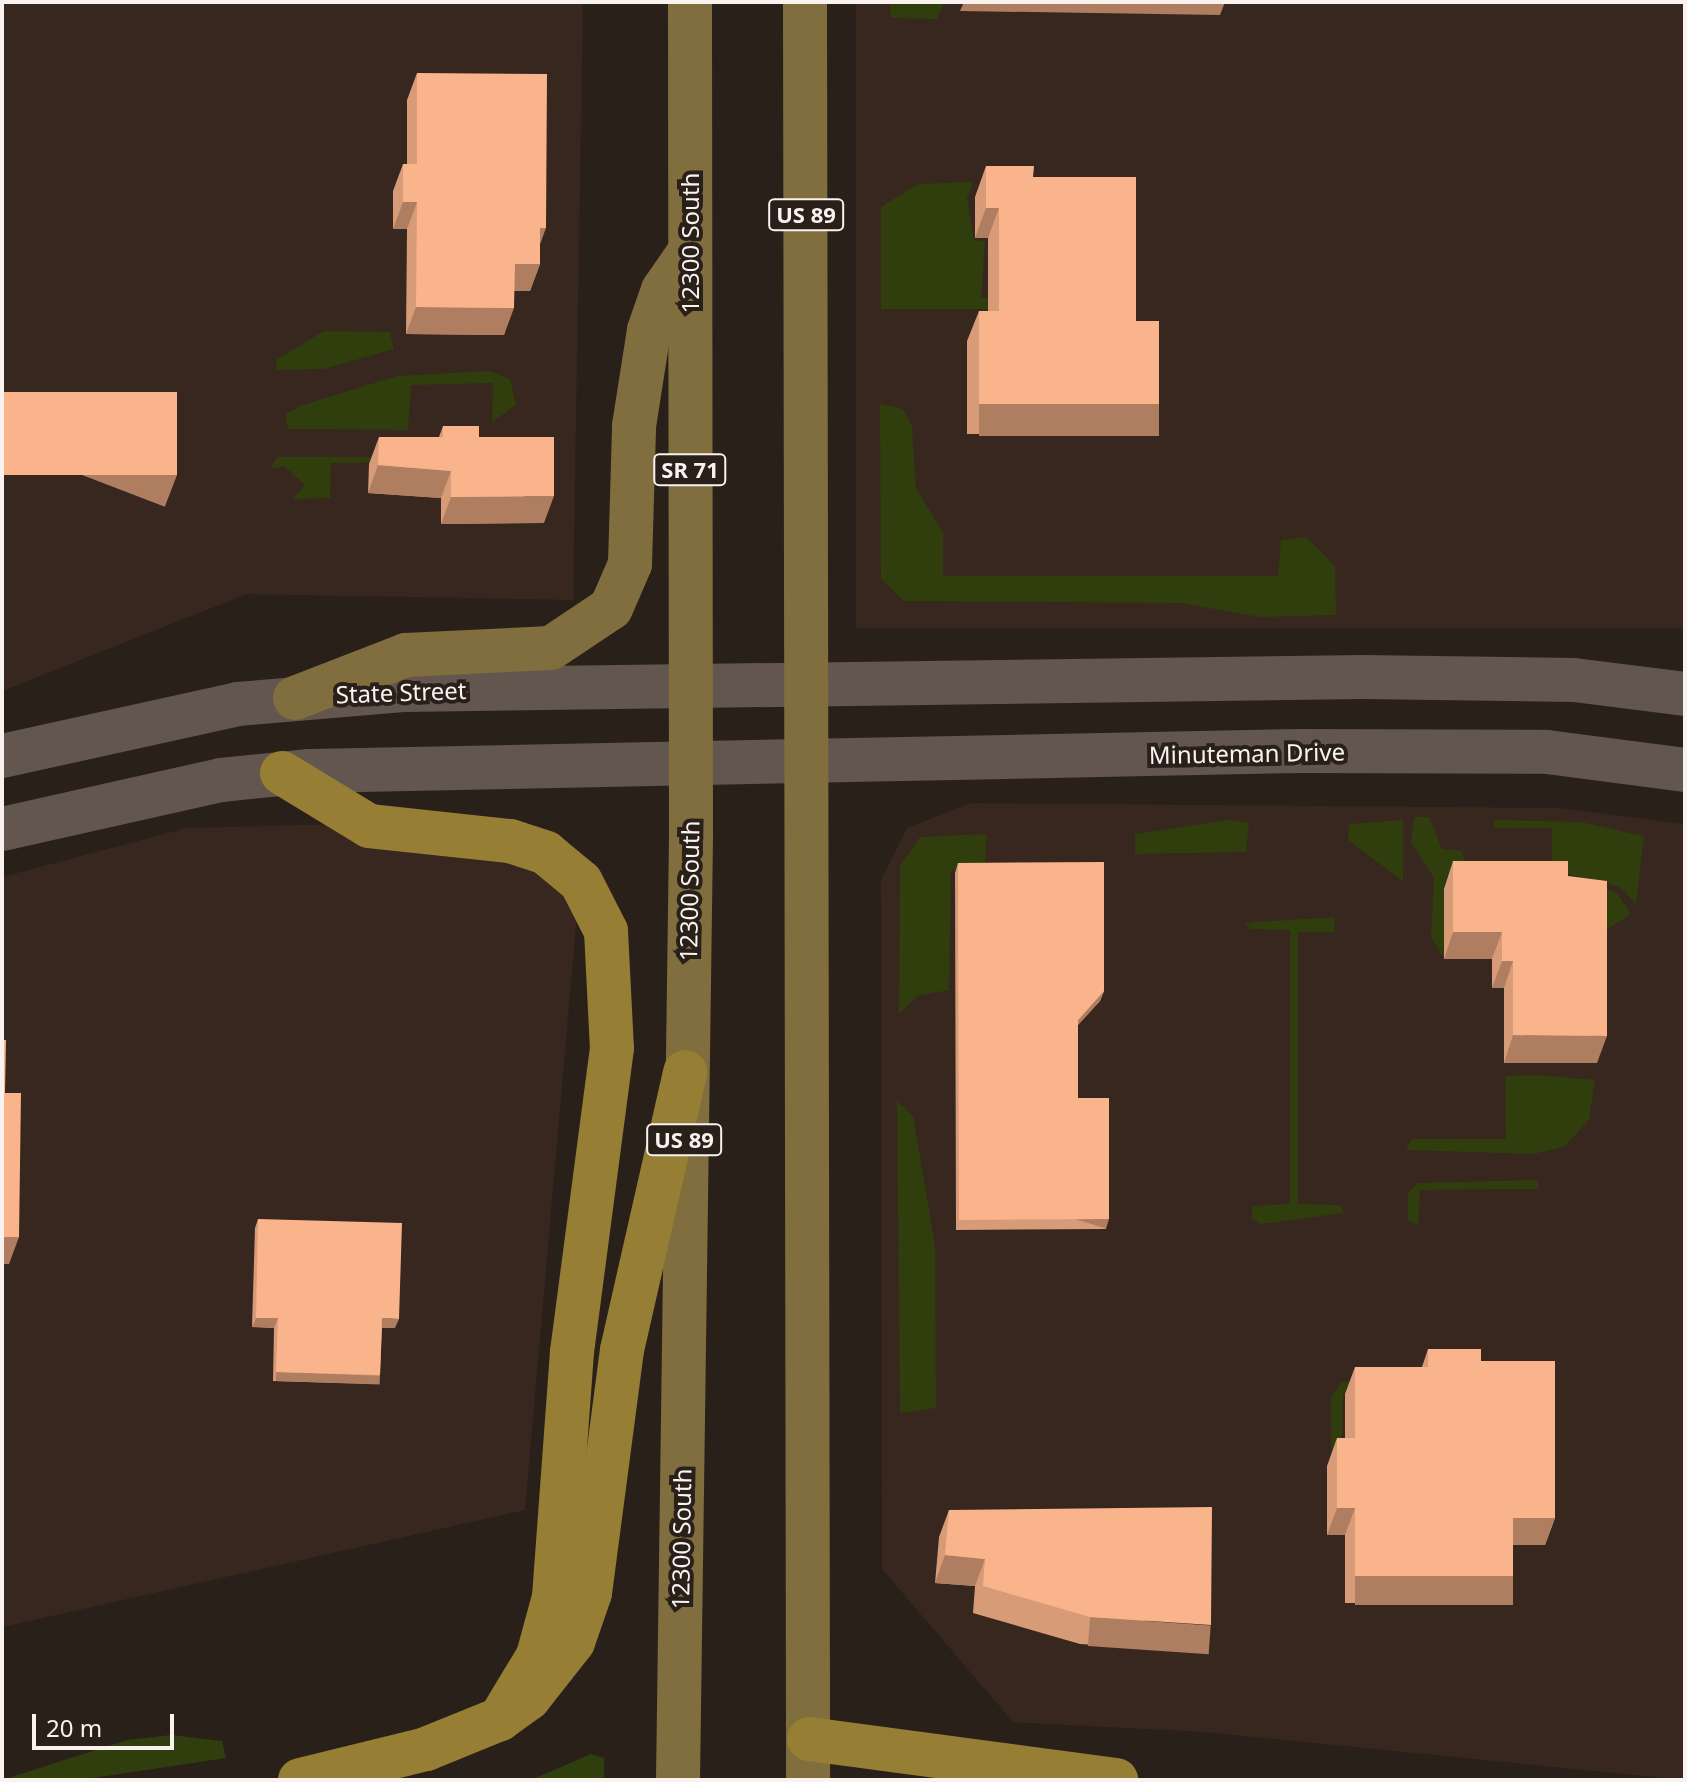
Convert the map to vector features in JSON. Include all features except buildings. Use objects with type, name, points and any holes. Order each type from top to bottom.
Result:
[{"type":"highway","points":[[282,773],[311,798],[369,826],[510,841],[546,853],[581,882],[606,931],[612,1048],[573,1338],[554,1597],[538,1656],[500,1719]]},
{"type":"highway","points":[[300,1780],[426,1749],[500,1719],[554,1672],[587,1606],[620,1365],[685,1072]]},
{"type":"highway","name":"US 89","points":[[808,1759],[1116,1780]]},
{"type":"main road","name":"12300 South","points":[[678,1780],[690,768],[690,2]]},
{"type":"main road","name":"US 89","points":[[805,2],[808,1759]]},
{"type":"main road","points":[[295,698],[406,655],[551,648],[611,608],[630,564],[634,426],[649,330],[663,290],[690,251]]},
{"type":"main road","points":[[807,689],[1363,677],[1574,680],[1685,694]]},
{"type":"main road","name":"State Street","points":[[2,756],[165,716],[295,698],[807,689]]},
{"type":"main road","name":"Minuteman Drive","points":[[807,763],[1531,752],[1685,770]]},
{"type":"main road","points":[[2,829],[282,773],[690,768],[807,763]]},
{"type":"shaded area","points":[[2,2],[583,2],[573,600],[247,594],[2,691]]},
{"type":"shaded area","points":[[856,2],[1685,2],[1685,628],[856,628]]},
{"type":"shaded area","points":[[971,803],[1559,808],[1685,824],[1685,1780],[1205,1732],[1013,1722],[882,1569],[881,880],[907,828]]},
{"type":"shaded area","points":[[506,820],[580,879],[525,1510],[2,1627],[2,877],[187,828]]},
{"type":"green space","points":[[890,2],[944,2],[937,19],[891,18]]},
{"type":"green space","points":[[973,182],[967,199],[974,240],[985,241],[981,298],[1124,309],[881,309],[881,207],[918,184]]},
{"type":"green space","points":[[324,331],[390,332],[394,349],[324,369],[277,370],[276,360]]},
{"type":"green space","points":[[490,371],[510,379],[516,405],[492,422],[493,383],[411,385],[408,430],[288,429],[285,414],[303,405],[397,376]]},
{"type":"green space","points":[[880,404],[903,409],[912,426],[916,488],[943,533],[943,576],[1278,576],[1281,540],[1306,537],[1335,566],[1336,615],[1260,617],[1180,603],[904,601],[881,579]]},
{"type":"green space","points":[[277,457],[409,457],[409,462],[331,463],[330,498],[293,499],[305,485],[285,467],[271,468]]},
{"type":"green space","points":[[1414,817],[1429,817],[1442,849],[1462,851],[1468,878],[1567,878],[1616,892],[1631,914],[1603,932],[1444,889],[1444,959],[1431,937],[1434,878],[1411,842]]},
{"type":"green space","points":[[1229,820],[1249,823],[1246,852],[1135,854],[1135,834]]},
{"type":"green space","points":[[1403,820],[1403,881],[1348,840],[1349,824]]},
{"type":"green space","points":[[1494,820],[1581,822],[1644,836],[1636,904],[1620,887],[1552,870],[1552,828],[1494,828]]},
{"type":"green space","points":[[986,834],[985,868],[951,870],[949,990],[917,996],[899,1014],[900,866],[920,837]]},
{"type":"green space","points":[[1335,917],[1334,932],[1298,932],[1298,1204],[1340,1205],[1344,1213],[1260,1224],[1251,1217],[1253,1206],[1290,1204],[1290,930],[1251,929],[1245,923]]},
{"type":"green space","points":[[1538,1075],[1595,1080],[1589,1120],[1564,1147],[1533,1154],[1406,1150],[1412,1139],[1506,1139],[1505,1076]]},
{"type":"green space","points":[[897,1101],[913,1116],[935,1245],[936,1408],[900,1413]]},
{"type":"green space","points":[[1538,1180],[1538,1189],[1420,1190],[1418,1226],[1408,1220],[1408,1193],[1418,1183]]},
{"type":"green space","points":[[1390,1378],[1416,1392],[1343,1394],[1342,1452],[1331,1451],[1331,1398],[1342,1382]]},
{"type":"green space","points":[[171,1735],[222,1741],[226,1758],[80,1780],[2,1780],[127,1740]]},
{"type":"green space","points":[[591,1754],[604,1758],[604,1780],[531,1780]]}]
